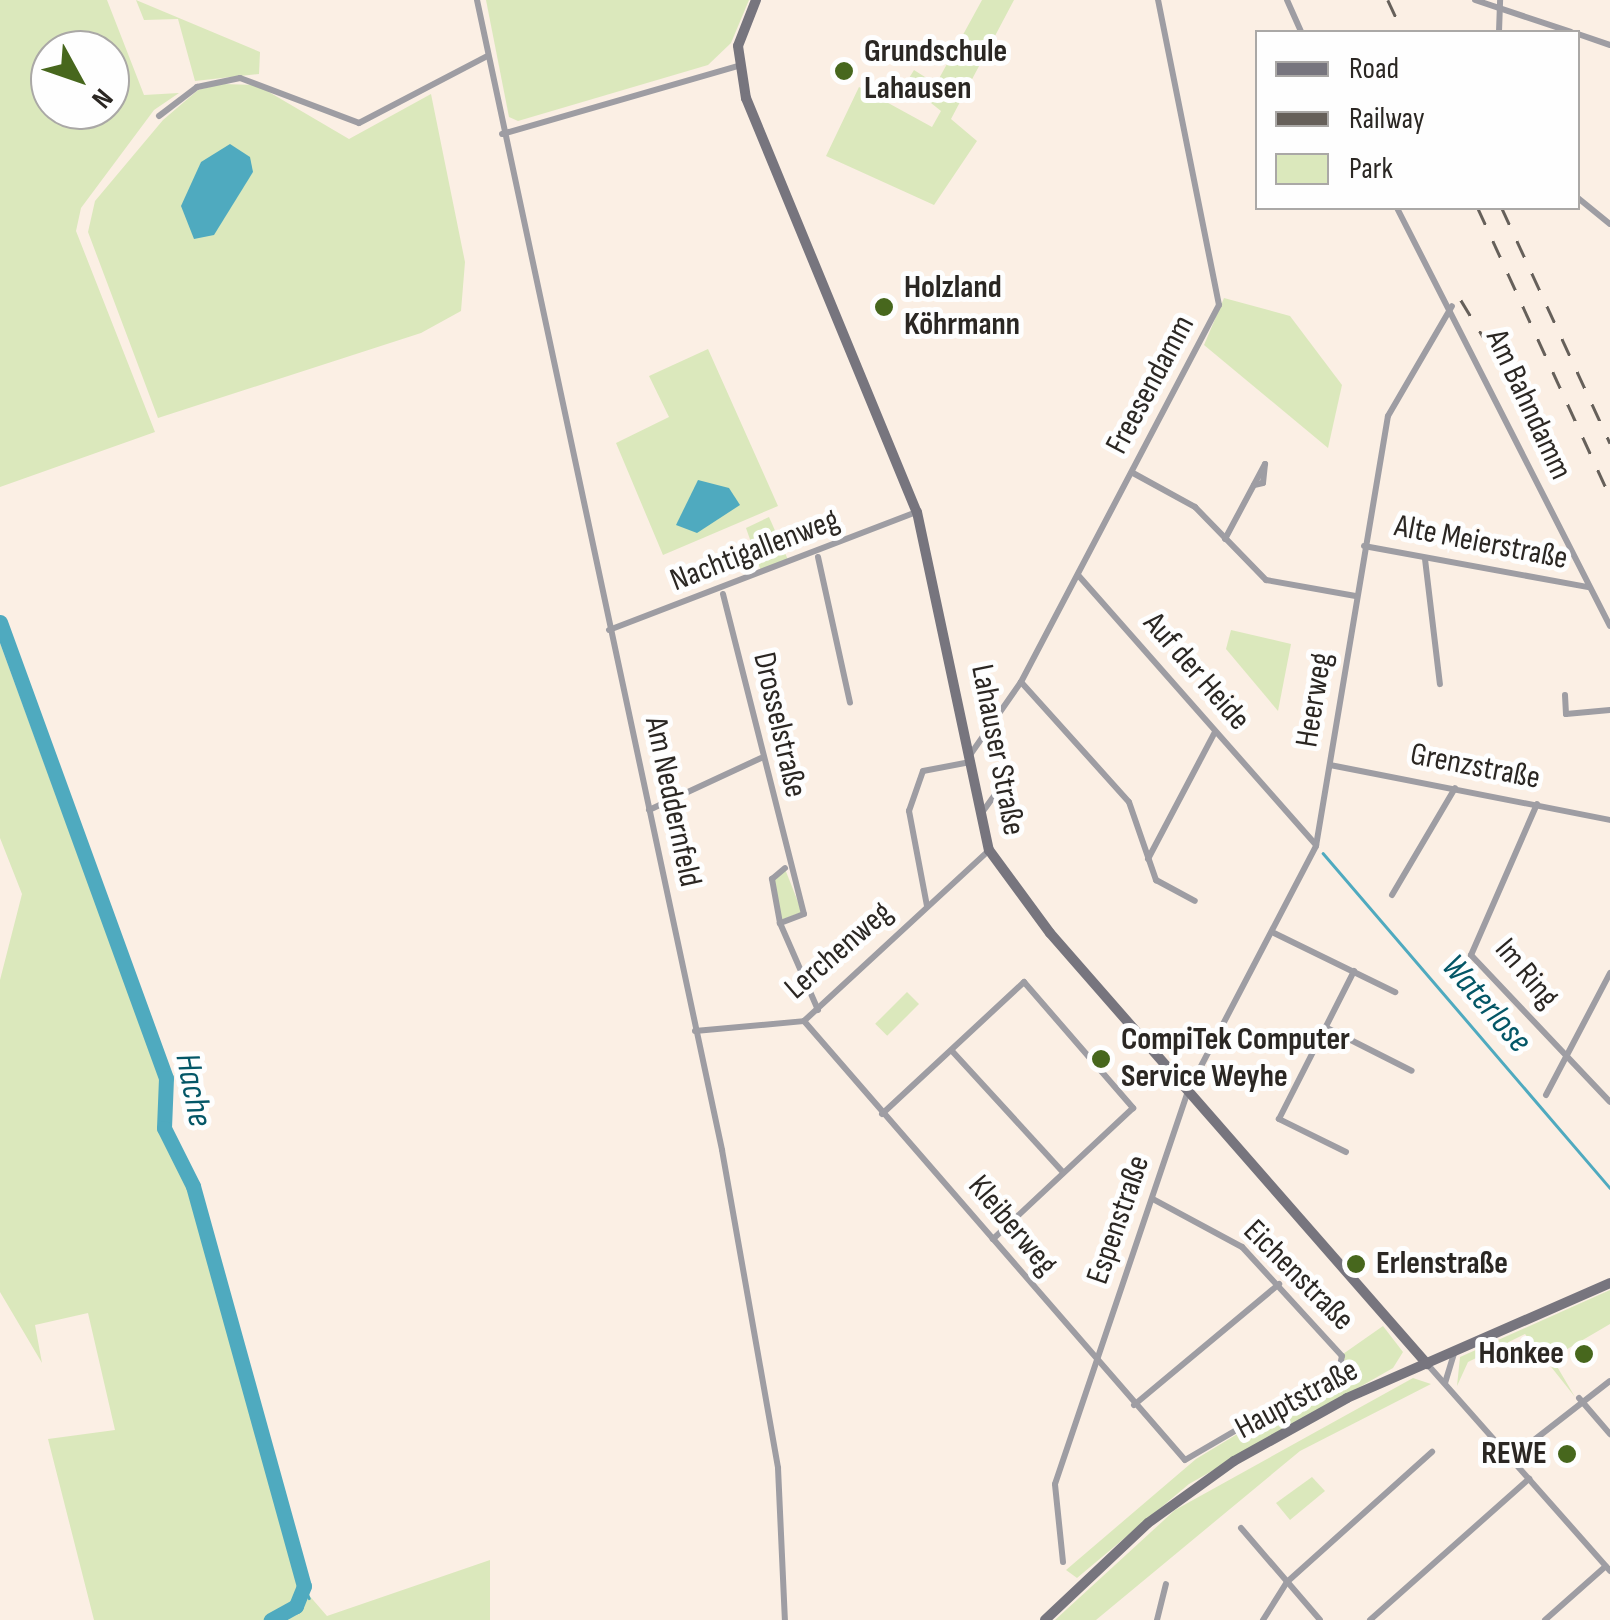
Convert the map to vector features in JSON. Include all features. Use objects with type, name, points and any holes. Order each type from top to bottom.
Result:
[{"type":"street","name":"Am Neddernfeld","points":[[477,0],[502,134],[695,1031],[778,1468],[785,1620]]},
{"type":"street","points":[[502,134],[738,66],[756,0]]},
{"type":"street","name":"Freesendamm","points":[[969,759],[1021,682],[1219,305],[1158,0]]},
{"type":"street","points":[[1287,0],[1301,30]]},
{"type":"street","points":[[1474,0],[1562,30]]},
{"type":"street","points":[[1498,30],[1500,0]]},
{"type":"street","points":[[1580,36],[1610,45]]},
{"type":"street","points":[[159,116],[197,86],[240,78],[360,123],[486,56]]},
{"type":"street","name":"Lahauser Straße","points":[[738,66],[917,512],[989,850],[1188,1091],[1608,1569]]},
{"type":"street","points":[[1580,200],[1610,224]]},
{"type":"street","name":"Am Bahndamm","points":[[1398,210],[1452,306],[1610,626]]},
{"type":"street","name":"Heerweg","points":[[1188,1091],[1316,846],[1388,416],[1452,306]]},
{"type":"street","points":[[1133,472],[1184,500],[1266,580],[1356,596]]},
{"type":"street","points":[[1225,539],[1254,486]]},
{"type":"street","name":"Nachtigallenweg","points":[[609,630],[723,594],[917,512]]},
{"type":"street","name":"Alte Meierstraße","points":[[1364,546],[1588,587]]},
{"type":"street","points":[[818,557],[850,703]]},
{"type":"street","points":[[1425,559],[1440,684]]},
{"type":"street","name":"Auf der Heide","points":[[1078,575],[1316,846]]},
{"type":"street","name":"Drosselstraße","points":[[723,594],[785,868],[804,914],[780,923]]},
{"type":"street","points":[[1021,682],[1129,802],[1148,859],[1172,896],[1195,901]]},
{"type":"street","points":[[1565,695],[1566,714],[1610,710]]},
{"type":"street","points":[[1148,859],[1215,732]]},
{"type":"street","points":[[648,810],[760,758]]},
{"type":"street","points":[[928,906],[909,811],[923,771],[969,759]]},
{"type":"street","name":"Grenzstraße","points":[[1330,765],[1610,820]]},
{"type":"street","points":[[979,815],[1012,771]]},
{"type":"street","points":[[1392,894],[1455,788]]},
{"type":"street","name":"Im Ring","points":[[1538,804],[1471,955],[1610,1102]]},
{"type":"street","name":"Lerchenweg","points":[[695,1031],[804,1021],[989,850]]},
{"type":"street","name":"Drosselstraße","points":[[785,868],[772,878],[780,923],[818,1010]]},
{"type":"street","points":[[1274,932],[1395,992]]},
{"type":"street","points":[[1346,1152],[1279,1120],[1354,971]]},
{"type":"street","points":[[1546,1095],[1610,973]]},
{"type":"street","points":[[882,1114],[1024,982],[1133,1108],[993,1239]]},
{"type":"street","name":"Kleiberweg","points":[[804,1021],[993,1239],[1095,1364],[1186,1460]]},
{"type":"street","points":[[1325,1027],[1412,1070]]},
{"type":"street","points":[[952,1052],[1064,1172]]},
{"type":"street","name":"Espenstraße","points":[[1063,1562],[1054,1484],[1188,1091]]},
{"type":"street","name":"Eichenstraße","points":[[1153,1199],[1242,1247],[1338,1350],[1340,1370],[1186,1460]]},
{"type":"street","name":"Hauptstraße","points":[[1045,1620],[1124,1543],[1234,1461],[1427,1364],[1610,1283]]},
{"type":"street","points":[[1134,1406],[1278,1284]]},
{"type":"street","points":[[1445,1384],[1454,1353]]},
{"type":"street","points":[[1510,1458],[1579,1398],[1610,1381]]},
{"type":"street","points":[[1579,1398],[1610,1434]]},
{"type":"street","points":[[1263,1620],[1287,1582],[1432,1452]]},
{"type":"street","points":[[1370,1620],[1529,1479]]},
{"type":"street","points":[[1240,1528],[1320,1620]]},
{"type":"street","points":[[1544,1620],[1608,1569]]},
{"type":"street","points":[[1157,1620],[1166,1584]]},
{"type":"green space","points":[[0,0],[107,0],[119,30],[30,30],[30,130],[130,130],[130,59],[144,95],[179,93],[154,110],[81,208],[76,231],[155,432],[0,487]]},
{"type":"green space","points":[[136,0],[260,52],[259,74],[195,81],[178,19],[144,20]]},
{"type":"green space","points":[[486,0],[749,0],[731,43],[708,65],[518,121],[509,117]]},
{"type":"green space","points":[[982,0],[1014,0],[951,119],[977,141],[934,205],[826,156],[859,87],[932,127],[941,111],[906,83],[914,70],[936,84]]},
{"type":"green space","points":[[222,84],[257,85],[349,139],[431,94],[465,262],[461,311],[421,333],[158,418],[88,232],[95,201],[163,120],[198,90]],"holes":[[[201,162],[253,172],[232,197],[195,179]]]},
{"type":"green space","points":[[1224,298],[1290,316],[1342,385],[1328,448],[1204,345]]},
{"type":"green space","points":[[708,349],[778,506],[663,555],[616,443],[669,417],[649,376]]},
{"type":"green space","points":[[769,517],[789,562],[762,574],[746,528]]},
{"type":"green space","points":[[1231,630],[1291,644],[1278,711],[1226,649]]},
{"type":"green space","points":[[0,643],[160,1079],[159,1128],[189,1188],[301,1586],[327,1616],[490,1560],[490,1620],[94,1620],[48,1439],[115,1430],[88,1313],[35,1325],[42,1363],[0,1292],[0,980],[22,894],[0,838]]},
{"type":"green space","points":[[785,869],[802,912],[781,920],[773,879]]},
{"type":"green space","points":[[907,992],[919,1004],[887,1036],[875,1024]]},
{"type":"green space","points":[[1610,1290],[1610,1324],[1552,1358],[1575,1397],[1525,1334],[1468,1362],[1457,1386],[1460,1357]]},
{"type":"green space","points":[[1383,1326],[1403,1352],[1393,1368],[1189,1484],[1077,1578],[1066,1570],[1196,1459],[1353,1364],[1345,1366],[1343,1354]]},
{"type":"green space","points":[[1413,1378],[1431,1384],[1300,1451],[1096,1620],[1055,1620],[1175,1510]]},
{"type":"green space","points":[[1312,1477],[1325,1491],[1290,1520],[1276,1503]]},
{"type":"water","points":[[230,144],[250,157],[253,172],[214,235],[194,239],[181,206],[201,162]]},
{"type":"water","points":[[698,480],[729,488],[740,505],[697,533],[676,525]]},
{"type":"waterway","name":"Hache","points":[[0,622],[166,1078],[164,1128],[193,1186],[304,1586],[296,1606],[271,1620]]},
{"type":"waterway","name":"Waterlose","points":[[1323,853],[1610,1188]]},
{"type":"waterway","points":[[304,1586],[309,1598]]},
{"type":"railway","points":[[1388,0],[1402,30]]},
{"type":"railway","points":[[1479,210],[1610,496]]},
{"type":"railway","points":[[1503,210],[1610,443]]},
{"type":"railway","points":[[1461,300],[1484,338]]},
{"type":"place","name":"Grundschule Lahausen","points":[[844,71]]},
{"type":"place","name":"Holzland Köhrmann","points":[[884,307]]},
{"type":"place","name":"CompiTek Computer Service Weyhe","points":[[1101,1059]]},
{"type":"place","name":"Erlenstraße","points":[[1356,1264]]},
{"type":"place","name":"Honkee","points":[[1584,1354]]},
{"type":"place","name":"REWE","points":[[1567,1454]]}]
